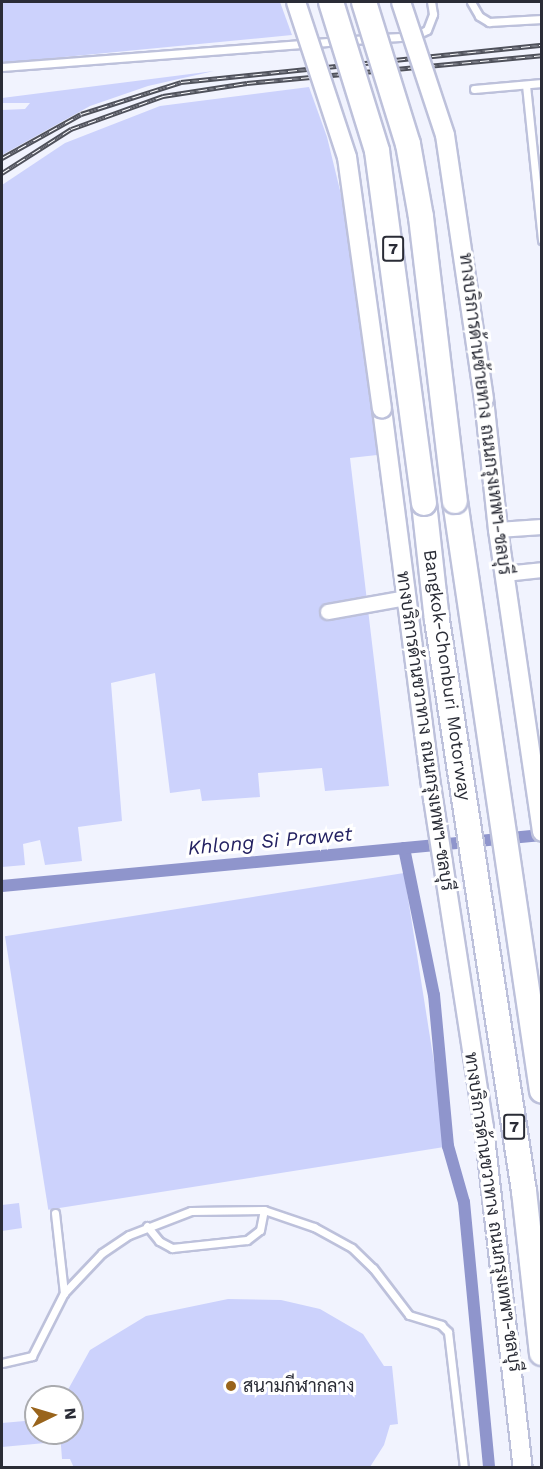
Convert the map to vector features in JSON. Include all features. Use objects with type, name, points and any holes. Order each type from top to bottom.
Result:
[{"type":"highway","name":"Bangkok-Chonburi Motorway","points":[[331,2],[377,151],[460,773],[524,1191],[542,1353]]},
{"type":"highway","name":"Bangkok-Chonburi Motorway","points":[[364,2],[408,144],[421,217],[455,501],[492,770],[542,1091]]},
{"type":"main road","name":"ทางบริการด้านขวาทาง ถนนกรุงเทพฯ-ชลบุรี","points":[[296,2],[347,157],[382,409],[399,599],[430,779],[500,1246],[523,1467]]},
{"type":"main road","name":"ทางบริการด้านซ้ายทาง ถนนกรุงเทพฯ-ชลบุรี","points":[[401,2],[445,135],[484,399],[498,530],[542,832]]},
{"type":"street","points":[[498,530],[542,527]]},
{"type":"street","points":[[505,574],[542,570]]},
{"type":"street","points":[[328,612],[399,599]]},
{"type":"lane","points":[[2,67],[415,36],[430,26],[434,15],[431,2]]},
{"type":"lane","points":[[471,2],[478,16],[489,22],[542,19]]},
{"type":"lane","points":[[474,89],[542,83]]},
{"type":"lane","points":[[526,85],[542,240]]},
{"type":"lane","points":[[147,1226],[159,1241],[172,1248],[247,1240],[260,1230],[264,1210]]},
{"type":"lane","points":[[2,1363],[32,1356],[64,1293],[102,1253],[147,1226],[192,1211],[264,1210],[314,1227],[352,1248],[380,1276],[409,1315],[441,1325],[448,1332],[464,1467]]},
{"type":"lane","points":[[55,1213],[64,1293]]},
{"type":"shaded area","points":[[2,2],[280,2],[292,35],[2,63]]},
{"type":"shaded area","points":[[214,71],[148,86],[90,106],[2,155],[2,110],[25,109],[30,103],[2,103],[2,98]]},
{"type":"shaded area","points":[[309,87],[327,137],[347,219],[377,455],[350,458],[389,786],[325,791],[322,768],[258,773],[260,797],[202,801],[200,789],[170,793],[155,673],[111,683],[122,821],[78,827],[82,861],[45,865],[40,840],[23,844],[25,865],[2,867],[2,185],[65,143],[160,106]]},
{"type":"shaded area","points":[[404,873],[447,1147],[48,1210],[5,936]]},
{"type":"shaded area","points":[[19,1203],[22,1228],[2,1231],[2,1205]]},
{"type":"shaded area","name":"สนามกีฬากลาง","points":[[228,1299],[281,1300],[320,1309],[363,1334],[384,1366],[392,1366],[398,1424],[390,1425],[384,1445],[370,1467],[74,1468],[70,1459],[62,1459],[61,1445],[84,1445],[84,1385],[71,1385],[90,1350],[146,1316]]},
{"type":"shaded area","points":[[24,1421],[24,1445],[2,1447],[2,1423]]},
{"type":"waterway","name":"Khlong Si Prawet","points":[[2,886],[542,835]]},
{"type":"waterway","points":[[404,848],[434,995],[448,1146],[464,1202],[489,1468]]},
{"type":"railway","points":[[2,158],[81,114],[181,82],[542,45]]},
{"type":"railway","points":[[2,173],[71,129],[163,96],[247,83],[542,55]]},
{"type":"place","name":"สนามกีฬากลาง","points":[[231,1386]]}]
